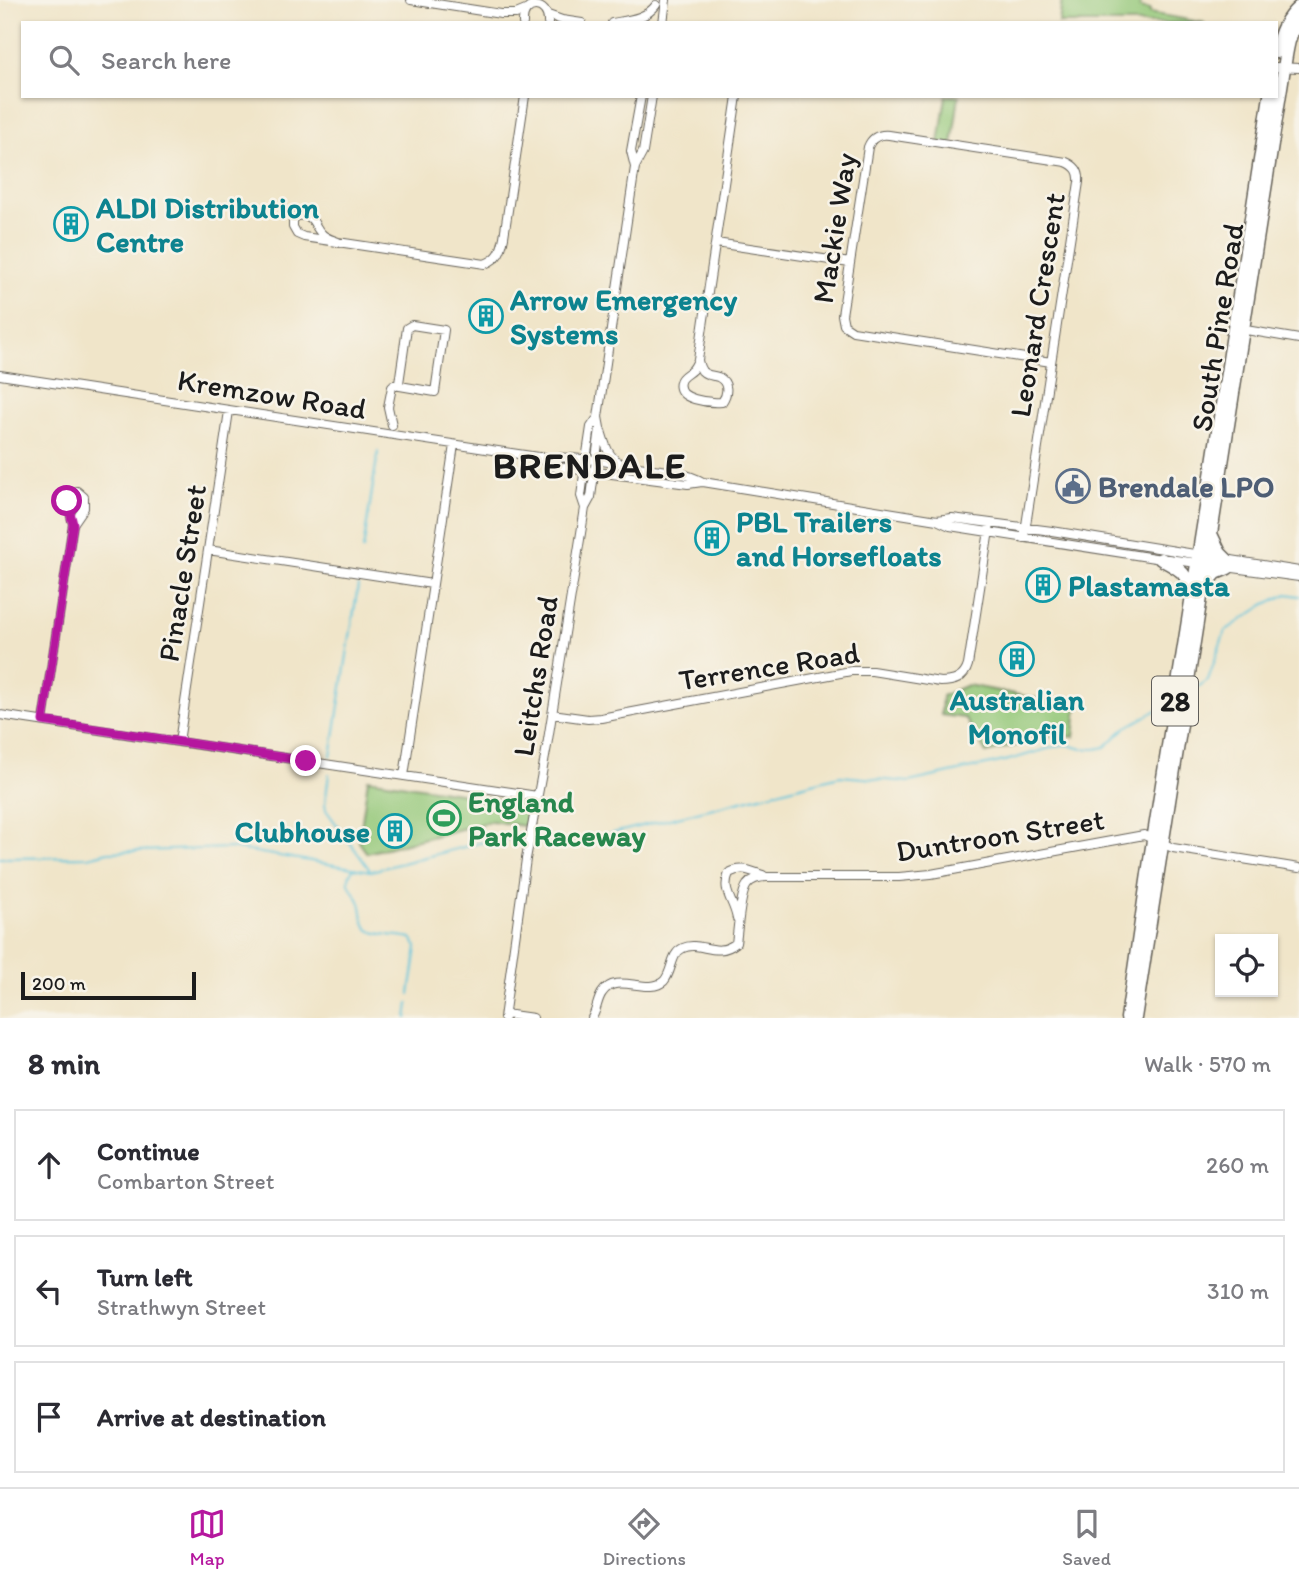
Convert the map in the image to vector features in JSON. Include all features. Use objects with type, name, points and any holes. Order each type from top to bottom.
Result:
[{"type":"highway","points":[[1278,44],[1288,18],[1299,7]]},
{"type":"highway","name":"South Pine Road","points":[[1280,67],[1293,28],[1299,20]]},
{"type":"highway","name":"South Pine Road","points":[[1135,1018],[1192,597],[1211,533],[1270,98]]},
{"type":"highway","name":"South Pine Road","points":[[1127,1018],[1203,588],[1203,560],[1275,98]]},
{"type":"highway","points":[[1203,588],[1228,564],[1211,533]]},
{"type":"highway","points":[[1161,559],[1181,570],[1192,597]]},
{"type":"street","points":[[411,0],[501,14],[516,14],[530,5],[540,7],[548,17],[569,21]]},
{"type":"street","points":[[543,0],[548,17]]},
{"type":"street","points":[[658,21],[666,0]]},
{"type":"street","points":[[656,2],[658,21]]},
{"type":"street","points":[[622,21],[646,16],[656,2]]},
{"type":"street","points":[[522,21],[530,5]]},
{"type":"street","points":[[501,14],[517,21]]},
{"type":"street","points":[[1280,67],[1299,68]]},
{"type":"street","points":[[340,243],[320,232],[311,218],[305,215],[297,216],[293,220],[297,234],[304,237],[340,243],[485,264],[495,260],[504,237],[525,98]]},
{"type":"street","name":"Leitchs Road","points":[[635,167],[631,151],[640,98]]},
{"type":"street","name":"Leitchs Road","points":[[590,466],[600,428],[598,417],[635,167],[643,152],[652,98]]},
{"type":"street","points":[[698,360],[704,373],[719,377],[724,382],[727,389],[722,402],[688,397],[682,393],[680,382],[698,360],[737,98]]},
{"type":"street","name":"Leonard Crescent","points":[[874,138],[889,135],[1066,162],[1075,167],[1079,174],[1024,533]]},
{"type":"street","name":"Mackie Way","points":[[874,138],[868,147],[842,318],[844,325],[849,330],[1051,362]]},
{"type":"street","points":[[716,243],[850,263]]},
{"type":"street","points":[[391,425],[388,407],[391,387],[394,385],[399,383],[407,328],[412,325],[444,330],[435,391],[394,385]]},
{"type":"street","points":[[1238,329],[1299,339]]},
{"type":"street","name":"Kremzow Road","points":[[0,375],[538,457],[553,457],[688,484],[703,482],[937,520],[950,526],[1024,533],[1161,559],[1203,560]]},
{"type":"street","name":"Pinacle Street","points":[[179,742],[229,411]]},
{"type":"street","name":"Leitchs Road","points":[[504,1016],[526,859],[585,508],[591,497],[591,427],[598,417]]},
{"type":"street","points":[[600,428],[608,451],[615,461],[621,464]]},
{"type":"street","points":[[404,776],[454,444]]},
{"type":"street","name":"Kremzow Road","points":[[590,466],[621,464],[689,475],[703,482]]},
{"type":"street","points":[[43,721],[73,524]]},
{"type":"street","name":"Terrence Road","points":[[552,714],[601,718],[858,671],[940,682],[954,681],[964,675],[968,665],[990,528]]},
{"type":"street","name":"Kremzow Road","points":[[1024,533],[1052,531],[1299,577]]},
{"type":"street","points":[[208,550],[432,584]]},
{"type":"street","name":"Kremzow Road","points":[[1228,564],[1299,571]]},
{"type":"street","points":[[0,715],[537,796]]},
{"type":"street","name":"Duntroon Street","points":[[726,891],[729,873],[736,869],[745,869],[768,877],[899,877],[931,874],[1143,835],[1177,849],[1299,868]]},
{"type":"street","points":[[592,1018],[603,992],[609,987],[622,984],[653,987],[663,981],[681,949],[688,947],[721,950],[736,943],[746,885],[755,878],[768,877]]},
{"type":"street","points":[[726,891],[733,897],[743,894]]},
{"type":"street","points":[[726,891],[736,913],[738,925]]},
{"type":"street","points":[[504,1016],[533,1018]]},
{"type":"green space","points":[[1062,0],[1141,0],[1140,8],[1150,10],[1150,13],[1194,21],[1059,21]]},
{"type":"green space","points":[[946,98],[959,98],[952,145],[939,143]]},
{"type":"green space","points":[[967,685],[1077,706],[1074,737],[1058,735],[986,753],[965,718],[941,715],[942,696]]},
{"type":"green space","name":"England Park Raceway","points":[[368,779],[517,802],[525,809],[524,826],[492,821],[367,853],[359,842]]},
{"type":"waterway","points":[[685,17],[708,21]]},
{"type":"waterway","points":[[363,550],[378,452]]},
{"type":"waterway","points":[[331,756],[358,586]]},
{"type":"waterway","points":[[1198,687],[1208,680],[1225,631],[1264,605],[1287,594],[1299,596]]},
{"type":"waterway","points":[[534,842],[570,844],[840,776],[909,782],[1009,760],[1061,745],[1096,749],[1105,747],[1125,728],[1166,705]]},
{"type":"waterway","points":[[329,774],[326,810],[370,870]]},
{"type":"waterway","points":[[0,858],[88,857],[108,852],[230,848],[371,871],[495,839],[521,840]]},
{"type":"waterway","points":[[353,869],[349,883],[360,903],[363,920],[368,929],[411,938],[417,947],[410,994]]},
{"type":"waterway","points":[[407,1018],[409,1004]]},
{"type":"place","name":"ALDI Distribution Centre","points":[[71,224]]},
{"type":"place","name":"Arrow Emergency Systems","points":[[486,316]]},
{"type":"place","name":"Brendale LPO","points":[[1073,486]]},
{"type":"place","name":"PBL Trailers and Horsefloats","points":[[712,538]]},
{"type":"place","name":"Plastamasta","points":[[1043,585]]},
{"type":"place","name":"Australian Monofil","points":[[1017,659]]},
{"type":"place","name":"England Park Raceway","points":[[444,818]]},
{"type":"place","name":"Clubhouse","points":[[395,831]]},
{"type":"district","name":"BRENDALE","points":[[590,465]]},
{"type":"route","points":[[67,501],[73,524],[43,721],[306,761]]}]
